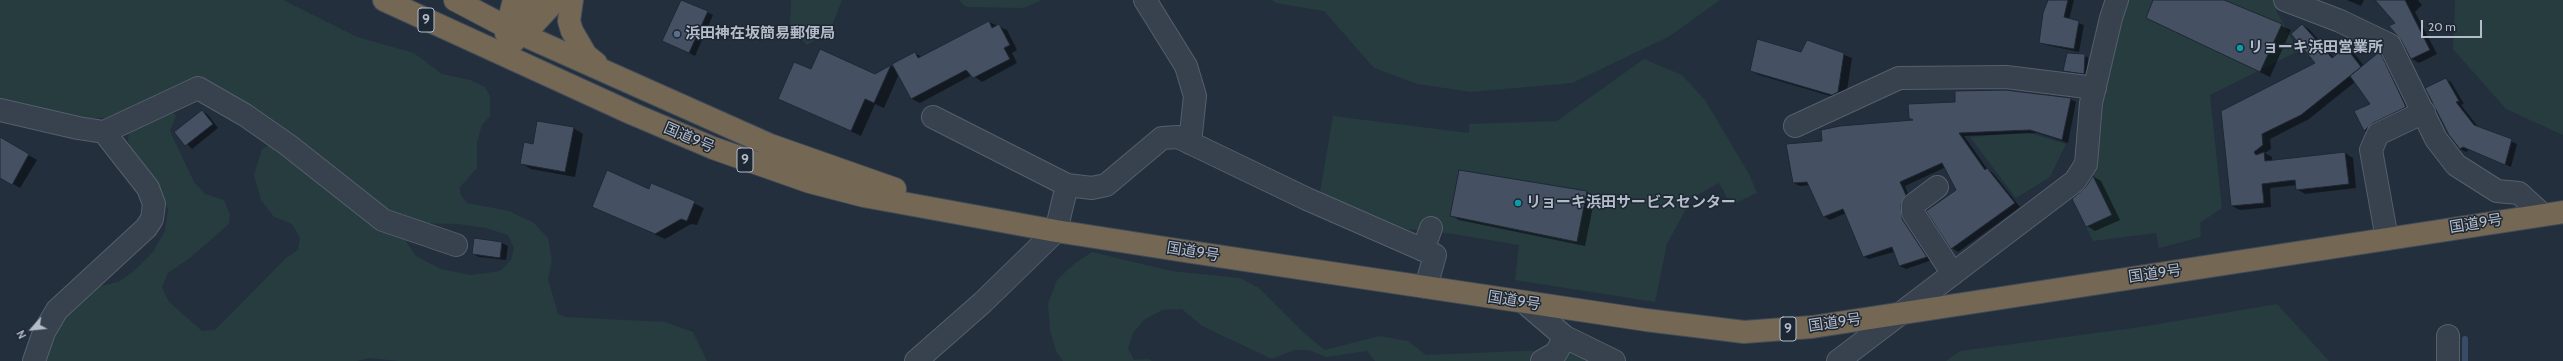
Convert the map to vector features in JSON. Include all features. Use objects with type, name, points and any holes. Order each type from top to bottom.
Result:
[{"type":"highway","name":"国道9号","points":[[384,0],[573,87],[713,148],[810,182],[864,196],[1056,231],[1653,321],[1744,332],[1812,327],[2552,213]]},
{"type":"highway","name":"国道9号","points":[[455,0],[516,35],[616,76],[718,123],[816,163],[893,189],[1011,222]]},
{"type":"highway","points":[[514,0],[510,12],[516,35],[534,65],[573,87]]},
{"type":"highway","points":[[493,51],[507,48],[536,0]]},
{"type":"highway","points":[[469,39],[493,40],[516,35],[556,0]]},
{"type":"highway","points":[[572,0],[569,21],[578,44],[586,55],[616,76]]},
{"type":"street","points":[[1145,0],[1186,66],[1195,96],[1190,143]]},
{"type":"street","points":[[1838,361],[2075,181],[2086,164],[2091,103],[2111,18],[2118,0]]},
{"type":"street","points":[[2285,0],[2340,21],[2390,45],[2436,139],[2456,166],[2497,191],[2519,193],[2552,213]]},
{"type":"street","points":[[1795,126],[1899,78],[2006,77],[2094,88]]},
{"type":"street","points":[[0,110],[78,128],[104,132],[198,88],[245,115],[288,145],[383,220],[456,245]]},
{"type":"street","points":[[2386,238],[2371,150],[2378,134],[2424,112]]},
{"type":"street","points":[[933,117],[1067,184],[1092,188],[1106,185],[1162,138],[1178,137],[1307,199],[1435,255],[1426,287]]},
{"type":"street","points":[[34,361],[44,332],[57,310],[146,228],[152,218],[154,204],[148,188],[104,132]]},
{"type":"street","points":[[916,361],[982,303],[1056,231],[1067,184]]},
{"type":"street","points":[[1937,187],[1913,205],[1913,213],[1954,274]]},
{"type":"street","points":[[1423,250],[1431,228]]},
{"type":"street","points":[[1524,302],[1566,337],[1614,361]]},
{"type":"street","points":[[2448,336],[2448,361]]},
{"type":"street","points":[[1542,361],[1556,353],[1566,337]]},
{"type":"green space","points":[[0,0],[283,0],[357,37],[414,53],[442,74],[470,80],[485,87],[490,96],[490,116],[482,125],[477,142],[477,168],[460,187],[460,194],[467,203],[509,211],[534,223],[548,238],[552,261],[548,279],[558,314],[565,317],[665,322],[693,332],[707,361],[399,361],[369,358],[357,361],[44,361],[61,314],[93,288],[118,282],[133,272],[153,252],[165,231],[168,209],[134,156],[128,141],[129,132],[170,109],[176,116],[170,131],[194,182],[205,194],[224,200],[230,215],[229,224],[190,258],[168,273],[162,287],[169,302],[202,331],[215,330],[286,258],[298,250],[300,238],[292,224],[274,217],[261,200],[254,175],[262,149],[273,143],[378,228],[405,240],[416,256],[441,269],[471,275],[500,271],[511,260],[514,248],[508,235],[486,228],[458,224],[412,223],[385,211],[203,83],[119,118],[75,118],[0,101]]},
{"type":"green space","points":[[791,0],[842,0],[830,31],[807,45],[790,24]]},
{"type":"green space","points":[[959,0],[1042,0],[1024,8],[966,7]]},
{"type":"green space","points":[[1272,0],[1720,0],[1670,36],[1572,83],[1471,92],[1417,84],[1374,68],[1324,11],[1276,3]]},
{"type":"green space","points":[[2118,0],[2273,0],[2280,2],[2276,10],[2298,51],[2210,95],[2222,208],[2200,223],[2201,237],[2159,248],[2156,233],[2093,241],[2067,188],[2088,168]]},
{"type":"green space","points":[[2455,0],[2563,0],[2563,135],[2506,109],[2453,49]]},
{"type":"green space","points":[[1644,59],[1682,75],[1705,100],[1749,174],[1757,193],[1731,205],[1719,183],[1692,198],[1667,244],[1655,302],[1515,280],[1519,245],[1453,234],[1407,229],[1320,193],[1333,116],[1469,133],[1469,124],[1557,121]]},
{"type":"green space","points":[[2027,132],[2066,144],[2050,177],[2016,198],[1970,137]]},
{"type":"green space","points":[[1092,252],[1171,271],[1240,278],[1259,288],[1305,334],[1325,350],[1379,336],[1408,341],[1426,355],[1544,350],[1567,344],[1601,361],[1375,361],[1367,351],[1326,357],[1309,350],[1294,350],[1272,359],[1202,326],[1182,309],[1162,310],[1144,320],[1133,333],[1128,348],[1134,360],[1149,359],[1152,361],[1063,361],[1056,351],[1050,331],[1048,304],[1057,280],[1074,264]]},
{"type":"green space","points":[[2277,304],[2329,361],[1946,361],[1960,351],[2141,327]]},
{"type":"building","points":[[681,0],[708,11],[689,53],[662,41]]},
{"type":"building","points":[[2048,0],[2068,0],[2064,17],[2079,21],[2074,49],[2039,43],[2043,13]]},
{"type":"building","name":"リョーキ浜田営業所","points":[[2153,0],[2224,0],[2282,24],[2260,72],[2146,18]]},
{"type":"building","points":[[2375,0],[2405,0],[2430,50],[2411,59],[2401,40],[2389,26],[2395,23]]},
{"type":"building","points":[[989,21],[992,28],[999,24],[1010,45],[1004,48],[1010,59],[973,78],[966,70],[911,99],[892,64],[915,52],[918,58]]},
{"type":"building","points":[[2302,24],[2332,58],[2346,47],[2361,67],[2301,115],[2262,134],[2263,145],[2254,152],[2256,155],[2264,152],[2265,161],[2345,152],[2349,184],[2296,190],[2295,180],[2262,184],[2264,203],[2231,206],[2221,111],[2315,63],[2291,34]]},
{"type":"building","points":[[1757,39],[1801,52],[1807,40],[1844,53],[1838,92],[1832,95],[1750,71]]},
{"type":"building","points":[[820,49],[875,74],[891,65],[874,103],[865,99],[851,131],[778,99],[794,62],[811,69]]},
{"type":"building","points":[[2067,53],[2085,54],[2084,74],[2063,71]]},
{"type":"building","points":[[2378,53],[2381,54],[2406,107],[2373,123],[2364,131],[2354,111],[2370,104],[2350,76]]},
{"type":"building","points":[[2446,78],[2459,101],[2456,102],[2474,125],[2512,139],[2505,165],[2463,147],[2460,149],[2449,135],[2425,88]]},
{"type":"building","points":[[2005,90],[2071,98],[2062,140],[2030,130],[1959,133],[1985,170],[1987,168],[2015,203],[1951,249],[1926,211],[1956,190],[1942,163],[1900,182],[1906,195],[1901,205],[1902,219],[1927,257],[1899,266],[1892,247],[1863,257],[1843,209],[1823,217],[1807,182],[1793,183],[1786,144],[1822,141],[1821,130],[1840,126],[1913,120],[1909,118],[1908,104],[1955,102],[1955,91]]},
{"type":"building","points":[[202,110],[213,124],[185,146],[174,132]]},
{"type":"building","points":[[537,121],[574,127],[565,172],[520,164],[524,142],[533,144]]},
{"type":"building","points":[[0,137],[29,154],[12,185],[0,178]]},
{"type":"building","points":[[607,170],[649,189],[651,183],[695,201],[687,221],[681,219],[655,234],[592,207]]},
{"type":"building","name":"リョーキ浜田サービスセンター","points":[[1459,170],[1587,191],[1577,242],[1450,216]]},
{"type":"building","points":[[2093,176],[2112,215],[2086,227],[2072,199],[2085,188]]},
{"type":"building","points":[[474,238],[502,242],[500,258],[472,254]]},
{"type":"waterway","points":[[2465,339],[2465,361]]},
{"type":"place","name":"浜田神在坂簡易郵便局","points":[[677,34]]},
{"type":"place","name":"リョーキ浜田営業所","points":[[2240,48]]},
{"type":"place","name":"リョーキ浜田サービスセンター","points":[[1518,203]]}]
